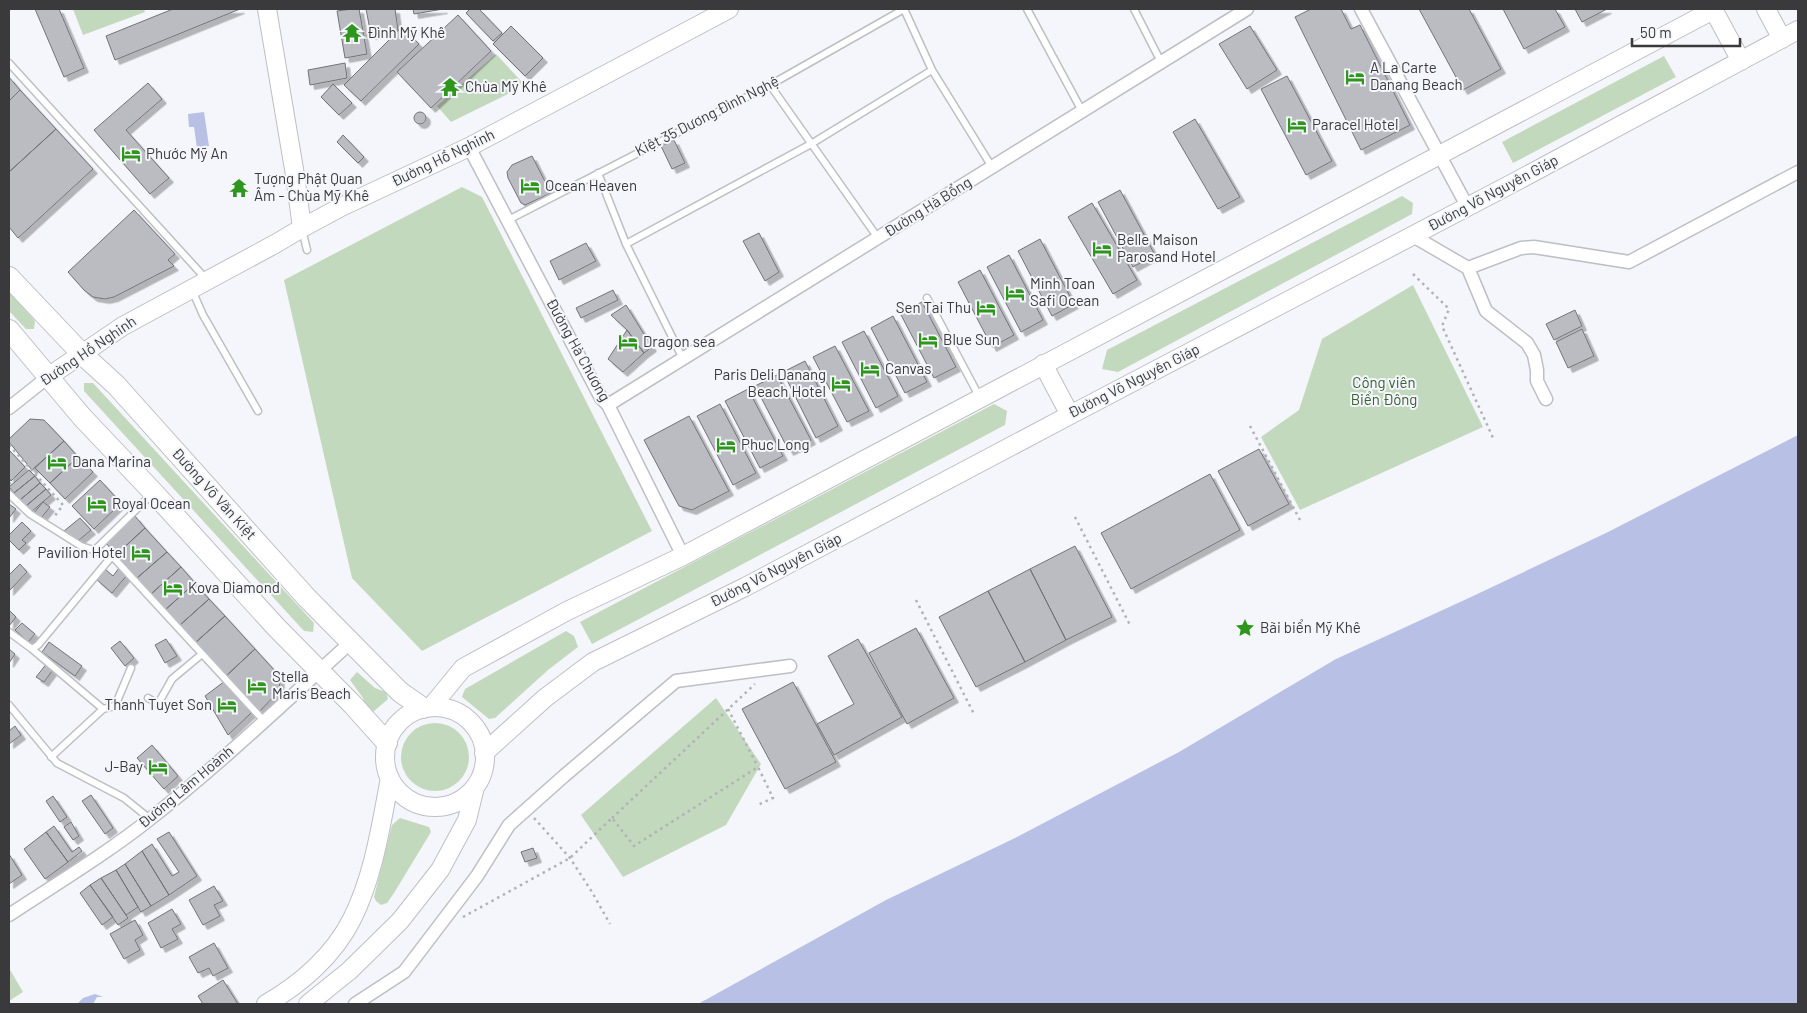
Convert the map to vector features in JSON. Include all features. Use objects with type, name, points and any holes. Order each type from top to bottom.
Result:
[{"type":"main road","points":[[267,9],[302,228]]},
{"type":"main road","name":"Đường Hồ Nghinh","points":[[48,377],[123,326],[302,228],[470,147],[729,9]]},
{"type":"main road","points":[[427,708],[463,668],[567,611],[683,556],[1713,9],[1741,60]]},
{"type":"main road","points":[[1766,9],[1782,39]]},
{"type":"main road","name":"Đường Võ Nguyên Giáp","points":[[484,753],[545,698],[593,662],[745,587],[1070,414],[1413,236],[1798,30]]},
{"type":"main road","name":"Đường Võ Văn Kiệt","points":[[9,277],[82,354],[116,384],[307,598],[400,692],[427,708]]},
{"type":"main road","points":[[9,330],[48,377],[276,627],[320,670],[387,744]]},
{"type":"main road","points":[[1044,364],[1070,414]]},
{"type":"main road","points":[[427,708],[446,708],[461,714],[481,738],[484,753],[484,765],[475,787],[458,802],[438,807],[427,806],[408,799],[399,792],[387,771],[385,758],[387,744],[392,731],[400,721],[411,713],[427,708]]},
{"type":"main road","points":[[266,1004],[288,991],[328,954],[352,919],[366,884],[390,778]]},
{"type":"main road","points":[[308,1004],[349,971],[400,921],[440,870],[467,820],[475,787]]},
{"type":"street","points":[[1361,9],[1468,206]]},
{"type":"street","name":"Đường Hà Bổng","points":[[601,402],[683,359],[1241,11]]},
{"type":"street","name":"Đường Hà Chương","points":[[470,147],[601,402],[683,556]]},
{"type":"street","points":[[1468,268],[1521,248],[1534,247],[1629,262],[1798,172]]},
{"type":"street","points":[[1413,236],[1468,268],[1486,311],[1527,343],[1534,355],[1537,381],[1546,399]]},
{"type":"street","name":"Đường Hồ Nghinh","points":[[9,408],[48,377]]},
{"type":"street","name":"Đường Lâm Hoành","points":[[9,916],[114,846],[150,819],[264,721],[351,642]]},
{"type":"street","points":[[355,1004],[404,972],[477,876],[509,825],[676,681],[790,666]]},
{"type":"lane","points":[[904,9],[932,70],[992,167]]},
{"type":"lane","name":"Kiệt 35 Dương Đình Nghệ","points":[[508,220],[770,85],[904,9]]},
{"type":"lane","points":[[1027,9],[1082,111]]},
{"type":"lane","points":[[1134,9],[1161,62]]},
{"type":"lane","points":[[9,62],[208,281]]},
{"type":"lane","points":[[626,244],[811,144],[932,70]]},
{"type":"lane","points":[[770,85],[878,238]]},
{"type":"lane","points":[[598,173],[626,244],[683,359]]},
{"type":"lane","points":[[302,228],[307,250]]},
{"type":"lane","points":[[192,288],[203,315],[258,411]]},
{"type":"lane","points":[[927,298],[980,398]]},
{"type":"lane","points":[[95,550],[154,493]]},
{"type":"lane","points":[[9,494],[30,514],[80,546],[112,556],[264,721]]},
{"type":"lane","points":[[32,649],[38,645],[112,556]]},
{"type":"lane","points":[[9,632],[103,709]]},
{"type":"lane","points":[[148,698],[158,704],[172,678],[202,654]]},
{"type":"lane","points":[[51,757],[103,709],[115,706],[131,668]]},
{"type":"lane","points":[[9,705],[57,764],[124,798],[150,819]]},
{"type":"path","points":[[1413,274],[1449,309],[1442,326],[1494,440]]},
{"type":"path","points":[[1250,426],[1300,520]]},
{"type":"path","points":[[9,445],[63,505],[47,525]]},
{"type":"path","points":[[9,484],[29,467]]},
{"type":"path","points":[[1075,517],[1130,625]]},
{"type":"path","points":[[916,600],[974,714]]},
{"type":"path","points":[[459,919],[570,858],[772,669]]},
{"type":"path","points":[[728,709],[773,798],[758,805]]},
{"type":"path","points":[[612,818],[634,846],[758,767]]},
{"type":"path","points":[[527,809],[570,858],[610,924]]},
{"type":"green space","points":[[73,9],[144,9],[145,12],[83,35]]},
{"type":"green space","points":[[496,54],[522,82],[516,90],[451,122],[437,106]]},
{"type":"green space","points":[[1664,56],[1676,77],[1513,163],[1502,142]]},
{"type":"green space","points":[[462,187],[482,197],[652,531],[422,651],[352,578],[284,280]]},
{"type":"green space","points":[[1402,196],[1413,203],[1412,214],[1118,372],[1102,369],[1107,350]]},
{"type":"green space","name":"Công viên Biển Đông","points":[[1413,285],[1483,427],[1300,510],[1261,437],[1299,410],[1322,339]]},
{"type":"green space","points":[[9,292],[35,321],[34,329],[26,329],[9,311]]},
{"type":"green space","points":[[84,383],[93,383],[314,623],[313,632],[304,631],[84,391]]},
{"type":"green space","points":[[994,404],[1007,411],[1005,425],[592,644],[580,622]]},
{"type":"green space","points":[[566,631],[574,636],[578,647],[548,670],[495,718],[489,719],[462,697],[465,689]]},
{"type":"green space","points":[[357,672],[375,688],[386,692],[388,699],[373,712],[366,710],[363,698],[350,680]]},
{"type":"green space","points":[[716,698],[761,764],[726,825],[623,877],[581,815]]},
{"type":"green space","points":[[435,723],[448,726],[459,733],[466,744],[469,757],[466,770],[459,781],[448,788],[435,791],[422,788],[411,781],[404,770],[401,757],[404,744],[411,733],[422,726]]},
{"type":"green space","points":[[400,818],[429,827],[431,832],[394,893],[387,903],[381,905],[374,897],[392,825]]},
{"type":"green space","points":[[9,968],[23,992],[9,1001]]},
{"type":"water","points":[[204,112],[209,146],[197,148],[194,127],[189,127],[188,114]]},
{"type":"water","points":[[1798,435],[1798,1004],[698,1004],[886,900],[1015,838],[1179,752],[1336,659],[1606,533]]},
{"type":"water","points":[[95,994],[103,997],[97,997],[93,1004],[77,1004],[83,998]]},
{"type":"building","points":[[35,9],[59,9],[84,68],[64,77]]},
{"type":"building","points":[[173,9],[240,9],[115,60],[106,36]]},
{"type":"building","name":"Đình Mỹ Khê","points":[[359,9],[367,54],[345,58],[337,11]]},
{"type":"building","points":[[366,9],[395,9],[398,30],[371,35]]},
{"type":"building","points":[[413,9],[443,9],[414,14]]},
{"type":"building","points":[[470,9],[479,9],[502,33],[493,41],[466,13]]},
{"type":"building","name":"A La Carte Danang Beach","points":[[1311,9],[1341,9],[1351,29],[1360,25],[1410,125],[1361,150],[1295,17]]},
{"type":"building","points":[[1419,9],[1469,9],[1501,69],[1463,90]]},
{"type":"building","points":[[1503,9],[1555,9],[1565,27],[1524,49]]},
{"type":"building","points":[[1575,9],[1607,9],[1582,22]]},
{"type":"building","points":[[458,15],[491,51],[431,108],[397,72]]},
{"type":"building","points":[[511,26],[543,58],[525,76],[493,44]]},
{"type":"building","points":[[1250,26],[1277,70],[1247,89],[1219,44]]},
{"type":"building","points":[[402,27],[419,44],[361,101],[344,85]]},
{"type":"building","points":[[345,63],[347,78],[310,85],[308,70]]},
{"type":"building","name":"Paracel Hotel","points":[[1287,76],[1332,161],[1306,175],[1261,89]]},
{"type":"building","points":[[9,77],[20,90],[9,101]]},
{"type":"building","name":"Phước Mỹ An","points":[[148,83],[162,99],[126,130],[169,178],[150,194],[94,130]]},
{"type":"building","points":[[333,84],[352,103],[339,115],[321,97]]},
{"type":"building","points":[[20,90],[56,129],[9,172],[9,101]]},
{"type":"building","points":[[422,112],[425,113],[425,123],[418,124],[415,123],[414,116],[415,113]]},
{"type":"building","points":[[1195,119],[1240,197],[1218,209],[1173,132]]},
{"type":"building","points":[[56,129],[93,169],[18,238],[9,227],[9,172]]},
{"type":"building","points":[[343,135],[364,157],[358,163],[337,142]]},
{"type":"building","points":[[674,140],[685,163],[672,169],[661,146]]},
{"type":"building","name":"Ocean Heaven","points":[[532,156],[551,193],[525,205],[521,203],[508,178],[507,172],[512,165]]},
{"type":"building","points":[[1120,190],[1155,255],[1133,267],[1098,202]]},
{"type":"building","name":"Belle Maison Parosand Hotel","points":[[1092,203],[1137,280],[1113,294],[1068,217]]},
{"type":"building","points":[[134,210],[175,254],[168,260],[174,266],[114,297],[105,299],[93,297],[68,272]]},
{"type":"building","points":[[759,233],[779,272],[765,281],[743,241]]},
{"type":"building","points":[[1040,239],[1074,304],[1052,316],[1018,251]]},
{"type":"building","points":[[586,243],[596,261],[559,280],[550,261]]},
{"type":"building","name":"Minh Toan Safi Ocean","points":[[1009,255],[1043,320],[1021,332],[987,267]]},
{"type":"building","name":"Sen Tai Thu","points":[[980,270],[1014,335],[992,347],[958,282]]},
{"type":"building","points":[[613,290],[618,300],[581,318],[576,308]]},
{"type":"building","name":"Blue Sun","points":[[922,302],[956,367],[934,378],[900,313]]},
{"type":"building","points":[[626,305],[652,347],[644,353],[627,330],[611,315]]},
{"type":"building","points":[[1575,310],[1582,326],[1554,340],[1546,324]]},
{"type":"building","points":[[893,316],[927,382],[905,393],[871,328]]},
{"type":"building","points":[[1582,329],[1594,356],[1568,368],[1556,342]]},
{"type":"building","name":"Dragon sea","points":[[627,330],[644,353],[623,372],[608,359]]},
{"type":"building","name":"Canvas","points":[[864,331],[898,396],[876,408],[842,342]]},
{"type":"building","name":"Paris Deli Danang Beach Hotel","points":[[835,346],[869,411],[847,422],[813,357]]},
{"type":"building","points":[[805,361],[838,426],[816,438],[783,372]]},
{"type":"building","points":[[777,375],[811,440],[789,451],[755,386]]},
{"type":"building","points":[[748,389],[783,456],[760,468],[725,401]]},
{"type":"building","name":"Phuc Long","points":[[720,404],[756,473],[733,485],[697,416]]},
{"type":"building","points":[[689,416],[729,491],[692,510],[679,506],[644,440]]},
{"type":"building","points":[[30,419],[44,420],[64,441],[32,470],[9,442],[9,439]]},
{"type":"building","name":"Dana Marina","points":[[64,441],[78,457],[50,483],[35,468]]},
{"type":"building","points":[[1259,449],[1289,504],[1248,526],[1218,471]]},
{"type":"building","points":[[9,450],[25,467],[11,481],[9,478]]},
{"type":"building","points":[[78,457],[93,472],[65,499],[50,483]]},
{"type":"building","points":[[29,470],[35,476],[14,493],[9,487]]},
{"type":"building","points":[[1210,474],[1240,530],[1131,589],[1101,533]]},
{"type":"building","points":[[35,476],[40,483],[20,500],[14,493]]},
{"type":"building","name":"Royal Ocean","points":[[100,480],[121,503],[94,529],[72,506]]},
{"type":"building","points":[[40,483],[46,489],[26,506],[20,500]]},
{"type":"building","points":[[46,489],[51,495],[31,512],[26,506]]},
{"type":"building","points":[[43,502],[50,507],[41,518],[34,513]]},
{"type":"building","points":[[9,504],[16,509],[9,518]]},
{"type":"building","points":[[135,516],[145,528],[116,555],[106,543]]},
{"type":"building","points":[[80,518],[91,530],[78,541],[64,531]]},
{"type":"building","points":[[22,522],[31,531],[22,540],[26,543],[19,550],[9,540],[9,535]]},
{"type":"building","name":"Pavilion Hotel","points":[[145,528],[167,552],[137,578],[116,555]]},
{"type":"building","points":[[1075,546],[1112,617],[1066,640],[1030,569]]},
{"type":"building","points":[[167,552],[181,567],[151,594],[137,578]]},
{"type":"building","points":[[20,564],[27,572],[9,591],[9,575]]},
{"type":"building","name":"Kova Diamond","points":[[181,567],[195,583],[165,610],[151,594]]},
{"type":"building","points":[[119,568],[127,575],[112,593],[96,579],[105,569],[113,576]]},
{"type":"building","points":[[1030,569],[1066,640],[1025,662],[988,591]]},
{"type":"building","points":[[195,583],[209,599],[180,625],[165,610]]},
{"type":"building","points":[[988,591],[1025,662],[976,687],[939,617]]},
{"type":"building","points":[[209,599],[225,616],[195,643],[180,625]]},
{"type":"building","points":[[9,610],[16,617],[9,626]]},
{"type":"building","points":[[225,616],[255,649],[226,676],[195,643]]},
{"type":"building","points":[[22,623],[35,634],[28,642],[15,630]]},
{"type":"building","points":[[916,628],[954,698],[907,724],[869,653]]},
{"type":"building","points":[[166,639],[177,656],[165,663],[155,645]]},
{"type":"building","points":[[858,639],[902,717],[834,755],[817,724],[854,704],[828,656]]},
{"type":"building","points":[[120,641],[134,658],[125,666],[111,648]]},
{"type":"building","points":[[49,642],[82,666],[75,676],[42,652]]},
{"type":"building","points":[[9,649],[15,654],[9,663]]},
{"type":"building","name":"Stella Maris Beach","points":[[255,649],[276,672],[280,681],[279,691],[258,713],[226,676]]},
{"type":"building","points":[[48,662],[55,667],[44,682],[36,677]]},
{"type":"building","name":"Thanh Tuyet Son","points":[[225,681],[251,713],[228,735],[205,696]]},
{"type":"building","points":[[793,682],[836,762],[785,789],[742,709]]},
{"type":"building","points":[[15,726],[21,735],[9,744],[9,731]]},
{"type":"building","name":"J-Bay","points":[[152,745],[178,776],[164,789],[137,758]]},
{"type":"building","points":[[91,795],[113,828],[105,834],[82,801]]},
{"type":"building","points":[[53,796],[67,817],[60,822],[46,801]]},
{"type":"building","points":[[71,822],[79,836],[73,840],[64,827]]},
{"type":"building","points":[[54,826],[72,852],[79,847],[82,851],[68,862],[46,832]]},
{"type":"building","points":[[46,832],[68,862],[45,879],[24,849]]},
{"type":"building","points":[[169,832],[197,876],[169,895],[142,851],[152,844],[172,876],[179,872],[157,839]]},
{"type":"building","points":[[533,848],[537,858],[525,862],[521,852]]},
{"type":"building","points":[[142,851],[169,895],[151,906],[125,864]]},
{"type":"building","points":[[9,854],[22,875],[9,884]]},
{"type":"building","points":[[125,864],[151,906],[141,912],[116,870]]},
{"type":"building","points":[[116,870],[138,907],[126,915],[101,878]]},
{"type":"building","points":[[101,878],[128,918],[118,925],[90,885]]},
{"type":"building","points":[[90,885],[113,917],[102,925],[80,893]]},
{"type":"building","points":[[214,886],[223,901],[214,905],[220,916],[203,925],[189,900]]},
{"type":"building","points":[[172,909],[181,924],[172,929],[178,939],[161,948],[148,923]]},
{"type":"building","points":[[135,920],[143,935],[135,940],[140,950],[124,959],[110,934]]},
{"type":"building","points":[[214,943],[228,968],[213,976],[209,968],[198,973],[189,957]]},
{"type":"building","points":[[223,980],[238,1004],[203,1004],[198,996]]},
{"type":"place","name":"Đình Mỹ Khê","points":[[352,33]]},
{"type":"place","name":"A La Carte Danang Beach","points":[[1355,77]]},
{"type":"place","name":"Chùa Mỹ Khê","points":[[450,87]]},
{"type":"place","name":"Paracel Hotel","points":[[1297,125]]},
{"type":"place","name":"Phước Mỹ An","points":[[131,154]]},
{"type":"place","name":"Ocean Heaven","points":[[530,186]]},
{"type":"place","name":"Tượng Phật Quan Âm - Chùa Mỹ Khê","points":[[239,188]]},
{"type":"place","name":"Belle Maison Parosand Hotel","points":[[1102,249]]},
{"type":"place","name":"Minh Toan Safi Ocean","points":[[1015,293]]},
{"type":"place","name":"Sen Tai Thu","points":[[986,308]]},
{"type":"place","name":"Blue Sun","points":[[928,340]]},
{"type":"place","name":"Dragon sea","points":[[628,342]]},
{"type":"place","name":"Canvas","points":[[870,369]]},
{"type":"place","name":"Paris Deli Danang Beach Hotel","points":[[841,384]]},
{"type":"place","name":"Phuc Long","points":[[726,445]]},
{"type":"place","name":"Dana Marina","points":[[57,462]]},
{"type":"place","name":"Royal Ocean","points":[[97,504]]},
{"type":"place","name":"Pavilion Hotel","points":[[141,553]]},
{"type":"place","name":"Kova Diamond","points":[[173,588]]},
{"type":"place","name":"Bãi biển Mỹ Khê","points":[[1245,628]]},
{"type":"place","name":"Stella Maris Beach","points":[[257,686]]},
{"type":"place","name":"Thanh Tuyet Son","points":[[227,705]]},
{"type":"place","name":"J-Bay","points":[[158,767]]}]
